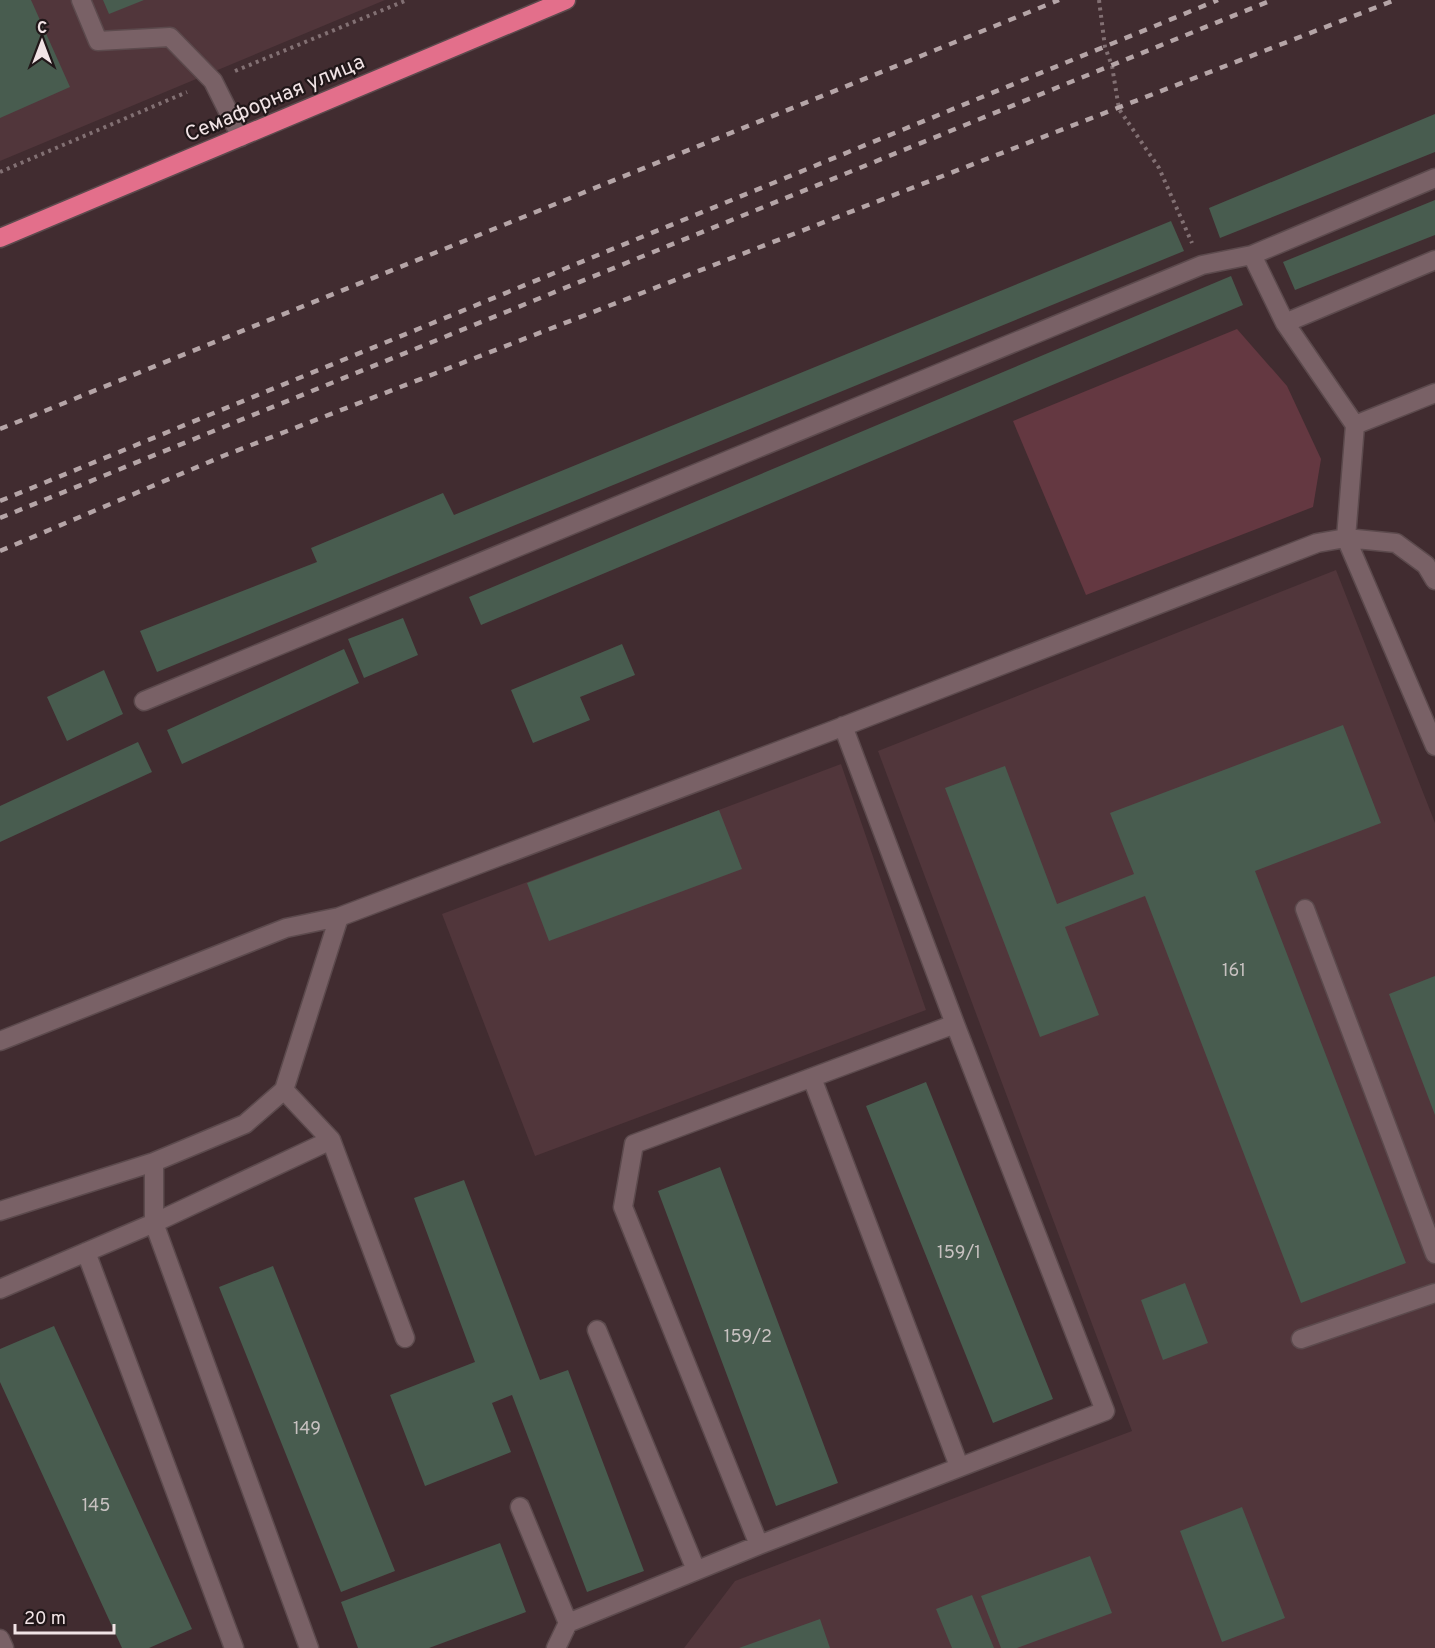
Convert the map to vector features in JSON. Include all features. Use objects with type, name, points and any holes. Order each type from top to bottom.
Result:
[{"type":"highway","name":"Семафорная улица","points":[[0,238],[566,0]]},
{"type":"lane","points":[[81,0],[98,41],[170,37],[213,81],[241,137]]},
{"type":"lane","points":[[144,701],[1202,265],[1252,255],[1435,178]]},
{"type":"lane","points":[[1252,255],[1285,323],[1355,424],[1346,538],[1435,746]]},
{"type":"lane","points":[[1285,323],[1435,260]]},
{"type":"lane","points":[[1355,424],[1435,393]]},
{"type":"lane","points":[[0,1041],[286,928],[339,917],[1317,543],[1346,538],[1396,543],[1426,565],[1435,580]]},
{"type":"lane","points":[[556,1648],[568,1623],[959,1466],[1105,1411],[955,1024],[843,726]]},
{"type":"lane","points":[[1305,909],[1435,1254]]},
{"type":"lane","points":[[0,1211],[154,1162],[245,1124],[284,1090],[339,917]]},
{"type":"lane","points":[[759,1545],[623,1207],[634,1144],[955,1024]]},
{"type":"lane","points":[[812,1078],[959,1466]]},
{"type":"lane","points":[[284,1090],[331,1140],[405,1338]]},
{"type":"lane","points":[[0,1289],[154,1223],[331,1140]]},
{"type":"lane","points":[[154,1162],[154,1223],[309,1648]]},
{"type":"lane","points":[[86,1252],[234,1648]]},
{"type":"lane","points":[[1300,1339],[1435,1293]]},
{"type":"lane","points":[[597,1330],[696,1570]]},
{"type":"lane","points":[[520,1507],[568,1623]]},
{"type":"lane","points":[[0,1639],[4,1648]]},
{"type":"path","points":[[1099,0],[1105,47],[1112,66],[1119,109],[1159,168],[1202,265]]},
{"type":"shaded area","points":[[0,0],[385,0],[0,161]]},
{"type":"shaded area","points":[[1237,329],[1287,386],[1321,459],[1313,507],[1086,595],[1013,421]]},
{"type":"shaded area","points":[[1336,570],[1435,823],[1435,1648],[684,1648],[735,1581],[1132,1431],[878,751]]},
{"type":"shaded area","points":[[841,764],[926,1010],[535,1156],[442,914]]},
{"type":"building","points":[[0,0],[31,0],[70,87],[0,118]]},
{"type":"building","points":[[103,0],[144,0],[109,14]]},
{"type":"building","points":[[1435,114],[1435,152],[1220,238],[1209,208]]},
{"type":"building","points":[[1435,200],[1435,235],[1295,290],[1283,262]]},
{"type":"building","points":[[1171,221],[1184,251],[157,672],[140,631],[317,562],[311,548],[443,493],[454,515]]},
{"type":"building","points":[[1231,276],[1243,305],[481,625],[469,597]]},
{"type":"building","points":[[403,618],[418,655],[364,678],[348,639]]},
{"type":"building","points":[[622,644],[635,675],[580,697],[590,720],[533,743],[511,690]]},
{"type":"building","points":[[344,649],[359,683],[182,764],[167,730]]},
{"type":"building","points":[[104,670],[123,714],[67,741],[47,697]]},
{"type":"building","points":[[1343,725],[1381,823],[1255,871],[1406,1263],[1301,1303],[1145,896],[1065,927],[1099,1015],[1040,1037],[945,788],[1005,766],[1057,904],[1134,874],[1110,813]]},
{"type":"building","points":[[138,742],[152,772],[0,842],[0,806]]},
{"type":"building","points":[[719,810],[742,869],[549,941],[527,883]]},
{"type":"building","points":[[1435,976],[1435,1115],[1389,994]]},
{"type":"building","points":[[926,1082],[1053,1399],[993,1423],[866,1106]]},
{"type":"building","points":[[720,1167],[838,1483],[776,1506],[658,1191]]},
{"type":"building","points":[[464,1180],[540,1380],[568,1370],[644,1571],[587,1592],[512,1395],[492,1403],[511,1452],[425,1486],[390,1395],[475,1362],[414,1198]]},
{"type":"building","points":[[273,1266],[395,1571],[341,1592],[219,1287]]},
{"type":"building","points":[[1185,1283],[1208,1343],[1163,1360],[1141,1300]]},
{"type":"building","points":[[54,1326],[192,1629],[149,1648],[122,1648],[0,1382],[0,1349]]},
{"type":"building","points":[[1242,1507],[1285,1618],[1222,1642],[1180,1531]]},
{"type":"building","points":[[500,1543],[526,1612],[429,1648],[358,1648],[341,1602]]},
{"type":"building","points":[[1090,1556],[1112,1613],[1017,1648],[1001,1648],[981,1596]]},
{"type":"building","points":[[972,1595],[994,1648],[952,1648],[936,1609]]},
{"type":"building","points":[[820,1619],[830,1648],[739,1648]]},
{"type":"railway","points":[[0,429],[1059,0]]},
{"type":"railway","points":[[0,501],[1218,0]]},
{"type":"railway","points":[[0,518],[1272,0]]},
{"type":"railway","points":[[0,551],[223,456],[1395,0]]}]
